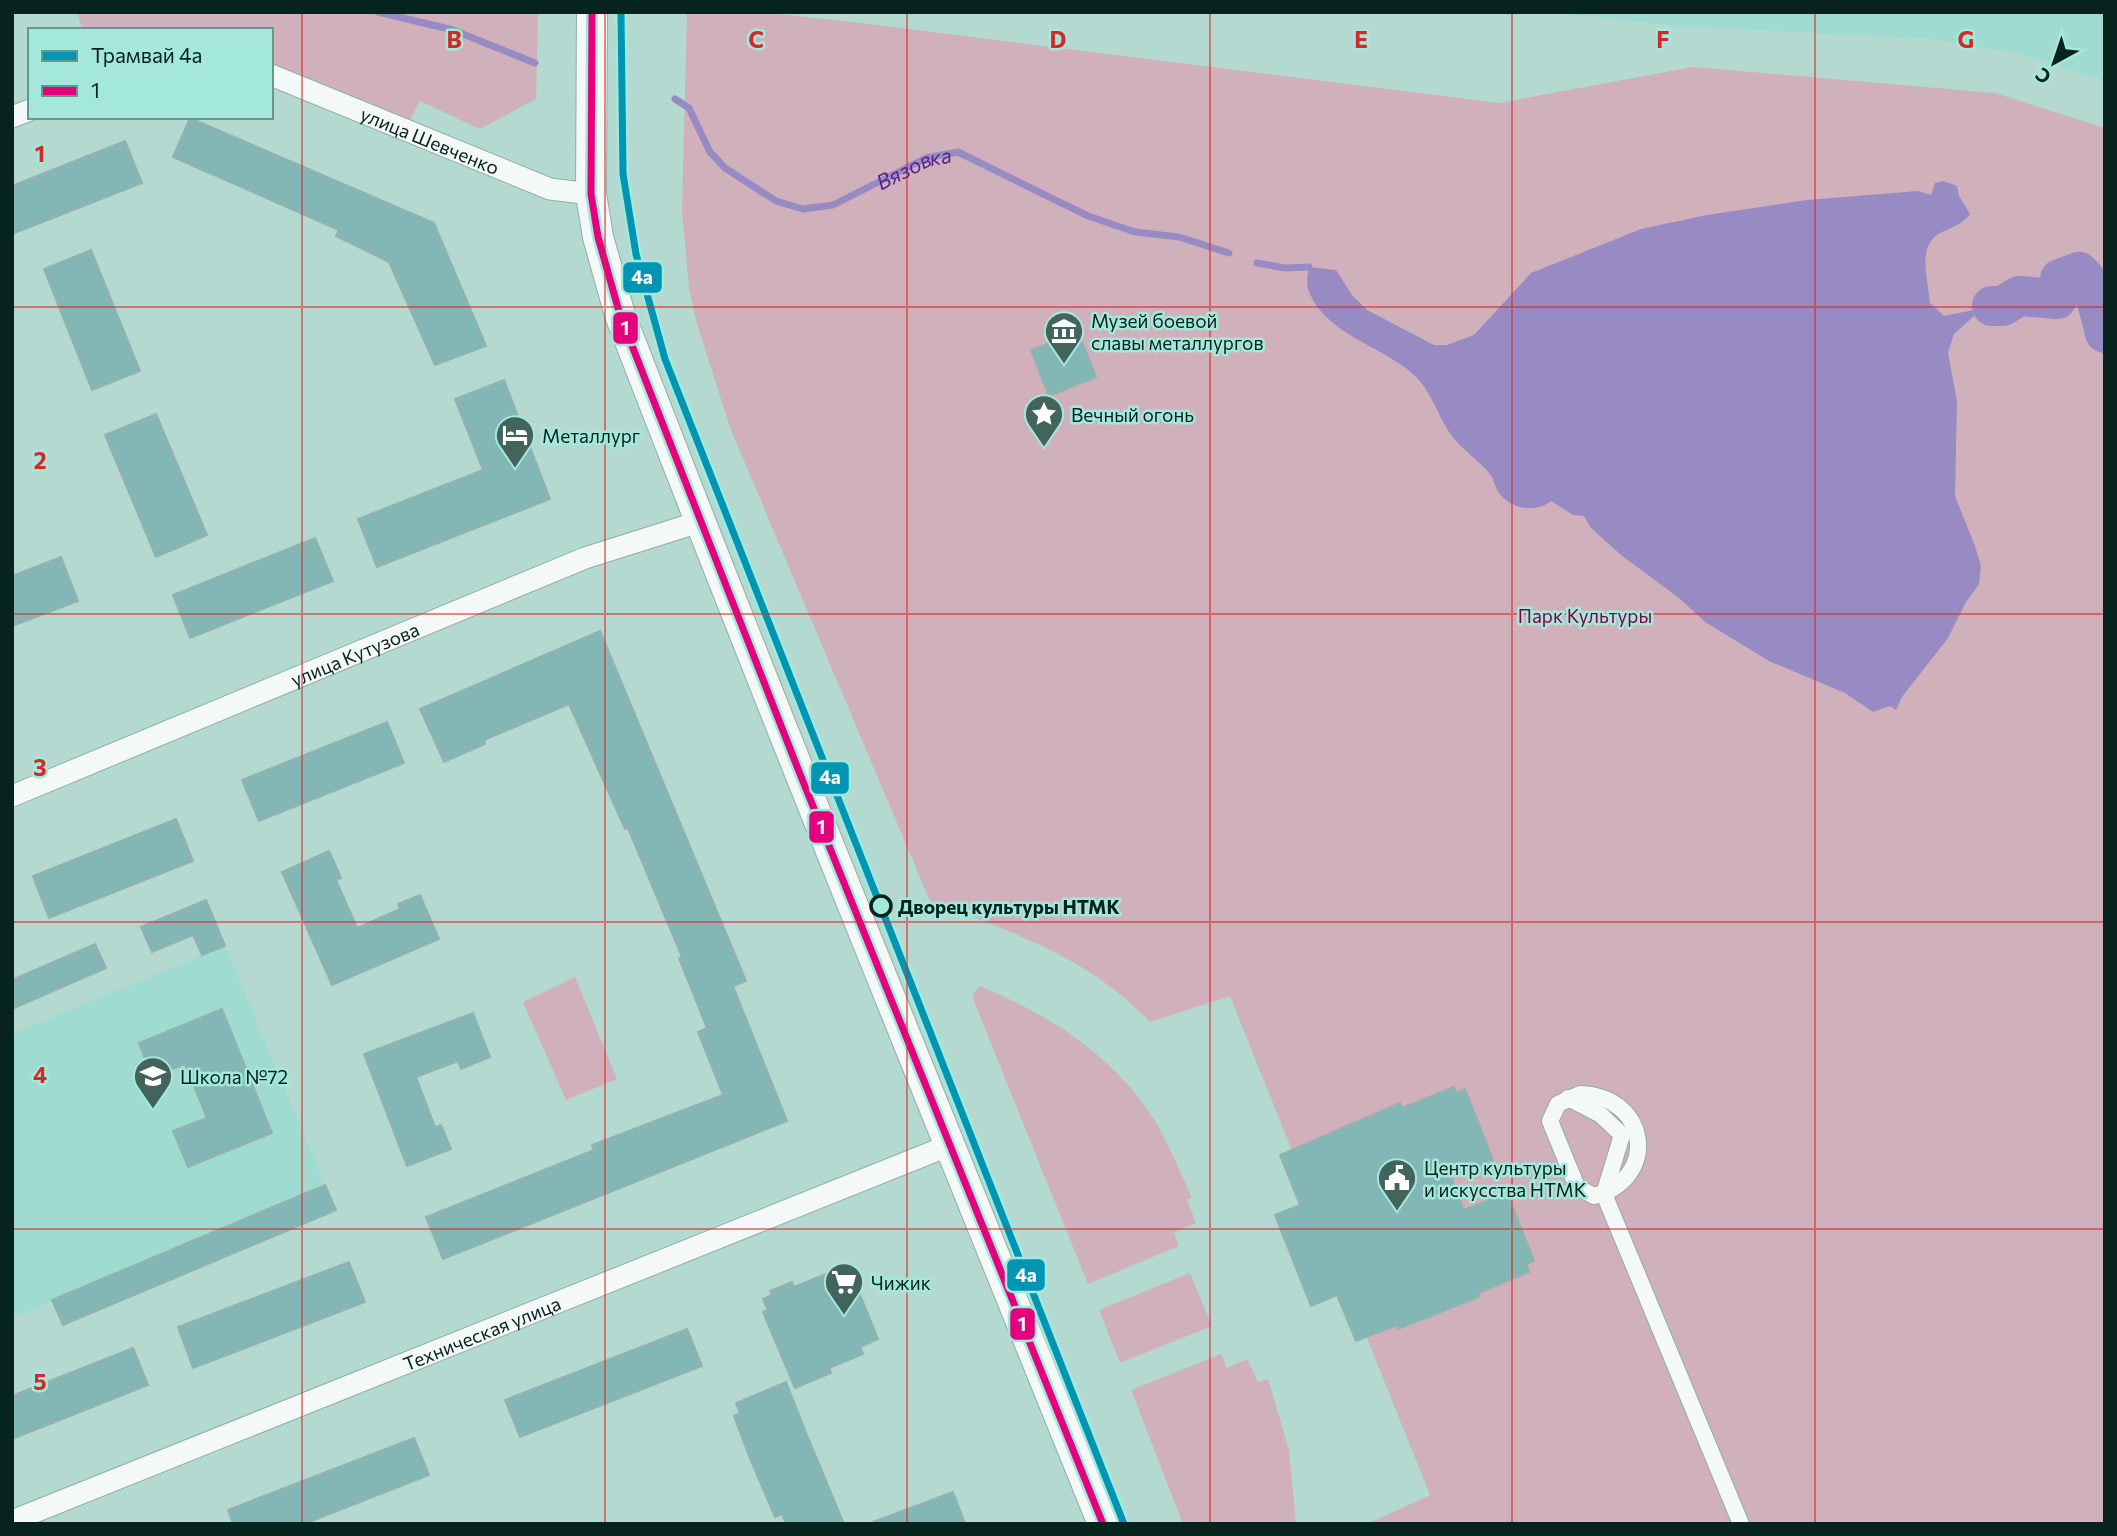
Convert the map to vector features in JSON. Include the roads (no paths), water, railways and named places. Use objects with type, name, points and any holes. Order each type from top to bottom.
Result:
[{"type":"main road","points":[[592,12],[591,194],[598,237],[620,314],[827,847],[1103,1524]]},
{"type":"street","name":"улица Шевченко","points":[[273,76],[550,189],[591,194]]},
{"type":"street","name":"улица Кутузова","points":[[12,796],[585,558],[699,522]]},
{"type":"street","points":[[1580,1094],[1597,1094],[1614,1101],[1627,1112],[1636,1127],[1639,1144],[1636,1161],[1628,1176],[1604,1194],[1594,1196],[1577,1187],[1550,1121],[1558,1104],[1567,1098],[1580,1094]]},
{"type":"street","name":"Техническая улица","points":[[12,1521],[950,1145]]},
{"type":"street","points":[[1604,1194],[1741,1524]]},
{"type":"waterway","name":"Вязовка","points":[[378,12],[453,30],[535,63]]},
{"type":"waterway","name":"Вязовка","points":[[675,99],[689,108],[710,152],[725,168],[776,201],[803,209],[833,205],[926,158],[958,152],[1088,216],[1135,232],[1179,237],[1229,253]]},
{"type":"waterway","name":"Вязовка","points":[[1257,263],[1285,268],[1309,267]]},
{"type":"waterway","name":"Вязовка","points":[[1992,306],[2003,306],[2019,296],[2057,299],[2060,279],[2079,272],[2093,292],[2105,333]]},
{"type":"tram line","name":"4а","points":[[621,12],[623,174],[636,254],[665,359],[1124,1524]]},
{"type":"place","name":"Музей боевой славы металлургов","points":[[1064,365]]},
{"type":"place","name":"Вечный огонь","points":[[1044,448]]},
{"type":"place","name":"Металлург","points":[[515,469]]},
{"type":"place","name":"Дворец культуры НТМК","points":[[881,906]]},
{"type":"place","name":"Школа №72","points":[[153,1110]]},
{"type":"place","name":"Центр культуры и искусства НТМК","points":[[1397,1212]]},
{"type":"place","name":"Чижик","points":[[844,1316]]},
{"type":"park label","name":"Парк Культуры","points":[[1585,615]]}]
